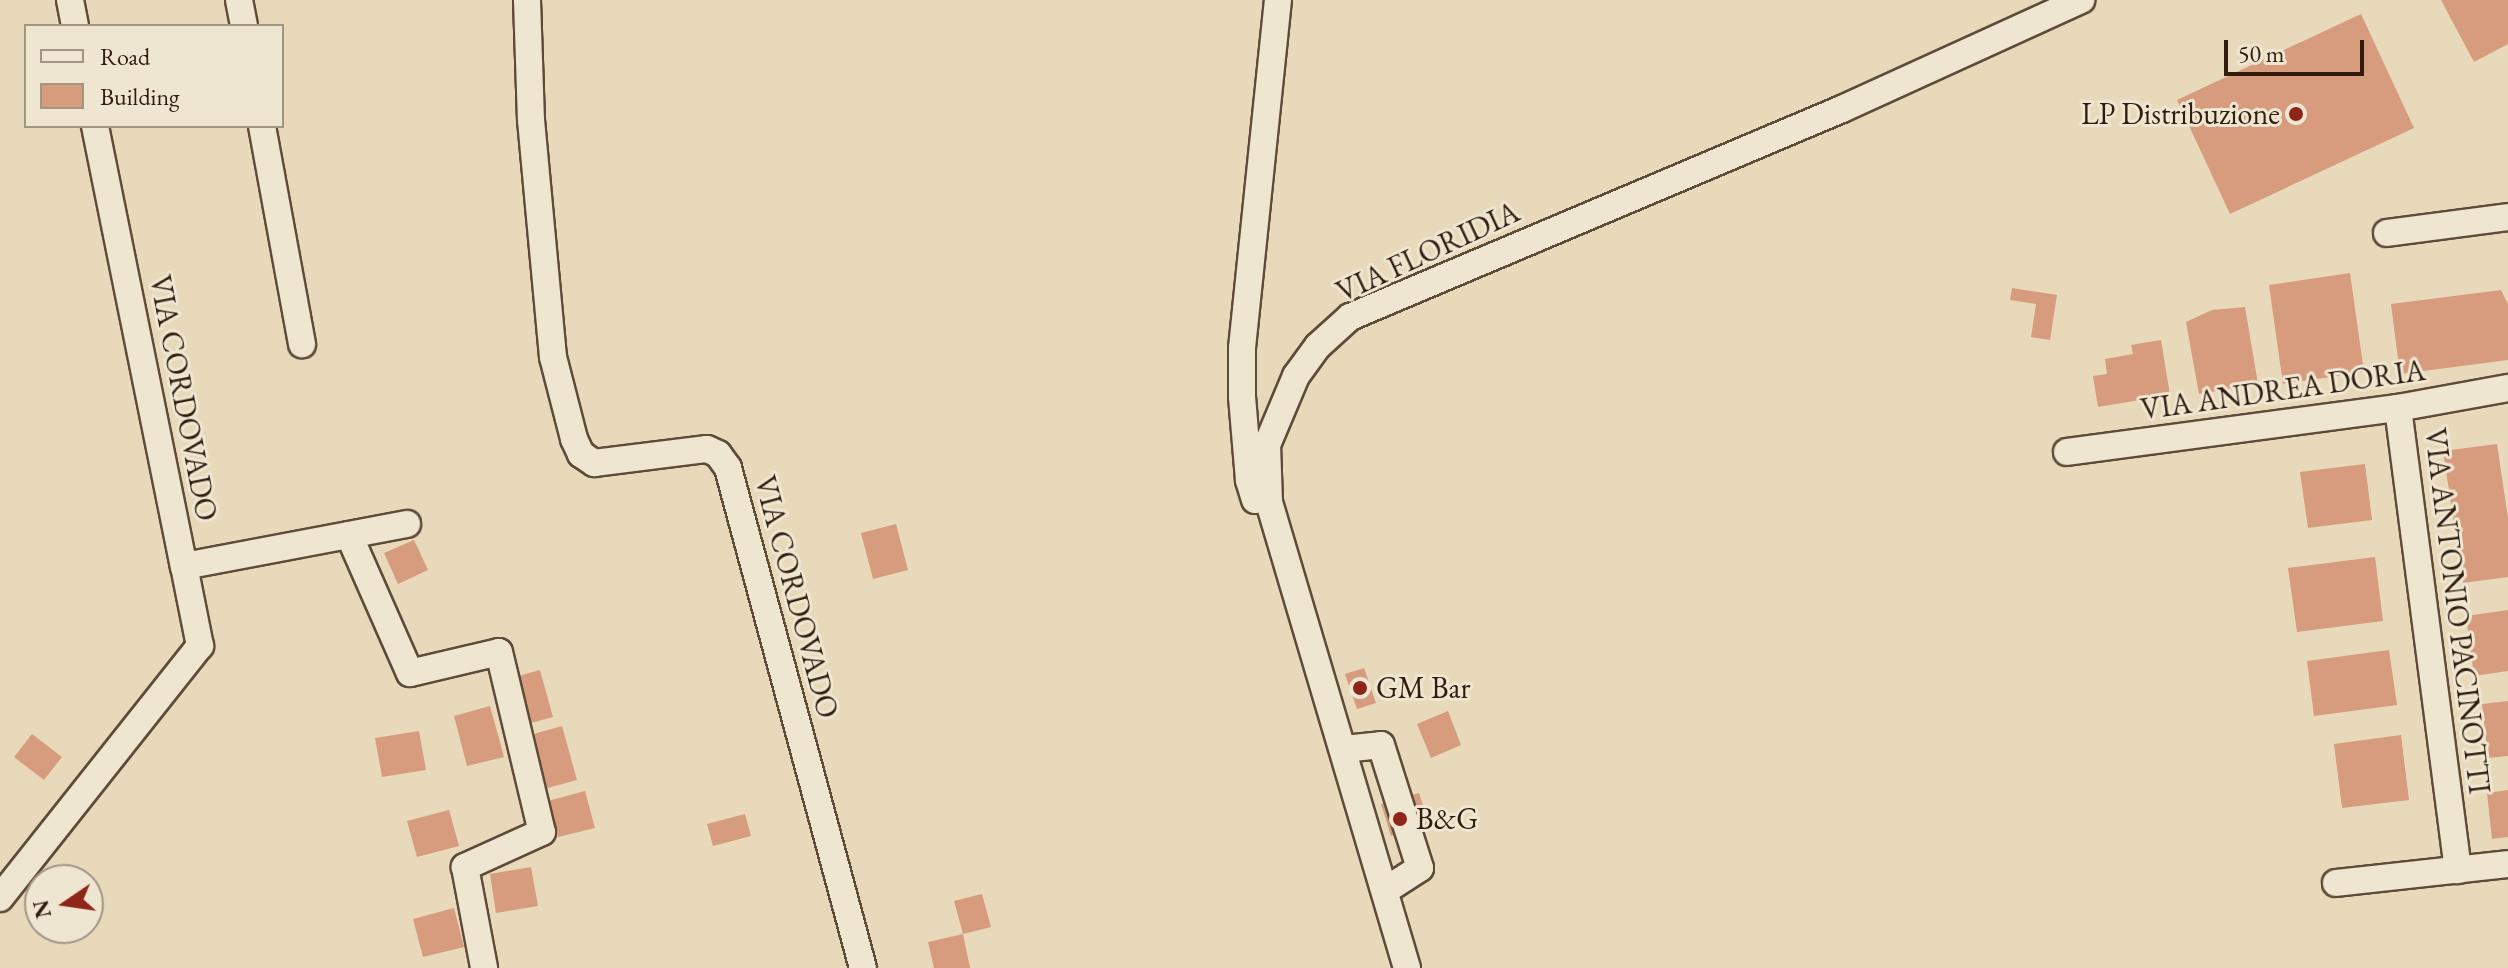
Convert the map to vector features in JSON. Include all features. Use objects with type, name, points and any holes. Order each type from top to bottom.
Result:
[{"type":"street","points":[[70,0],[75,24]]},
{"type":"street","points":[[239,0],[244,24]]},
{"type":"street","name":"VIA CORDOVADO","points":[[527,0],[531,120],[553,357],[574,439],[581,454],[594,463],[707,449],[718,454],[728,468],[863,968]]},
{"type":"street","points":[[1278,0],[1242,348],[1242,396],[1249,480],[1264,534],[1279,540]]},
{"type":"street","name":"VIA FLORIDIA","points":[[1407,968],[1269,502],[1267,445],[1296,376],[1318,346],[1350,317],[1842,109],[2081,0]]},
{"type":"street","name":"VIA CORDOVADO","points":[[95,128],[184,566],[407,524]]},
{"type":"street","points":[[262,128],[302,344]]},
{"type":"street","points":[[2387,233],[2508,217]]},
{"type":"street","name":"VIA ANDREA DORIA","points":[[2067,452],[2398,408],[2508,388]]},
{"type":"street","name":"VIA ANTONIO PACINOTTI","points":[[2398,408],[2458,870]]},
{"type":"street","points":[[349,535],[410,673],[499,652],[542,832],[465,867],[484,968]]},
{"type":"street","points":[[0,898],[200,646],[184,566]]},
{"type":"street","points":[[1344,749],[1381,745],[1420,868],[1386,890]]},
{"type":"street","points":[[2336,883],[2508,864]]},
{"type":"building","points":[[2441,0],[2508,0],[2508,44],[2474,62]]},
{"type":"building","name":"LP Distribuzione","points":[[2361,14],[2414,128],[2230,214],[2177,100]]},
{"type":"building","points":[[2350,273],[2364,372],[2283,384],[2269,285]]},
{"type":"building","points":[[2012,288],[2057,295],[2050,340],[2031,337],[2036,304],[2010,300]]},
{"type":"building","points":[[2501,290],[2508,304],[2508,360],[2400,374],[2391,304]]},
{"type":"building","points":[[2245,307],[2258,384],[2199,394],[2186,322],[2212,310]]},
{"type":"building","points":[[2161,340],[2170,395],[2098,407],[2093,376],[2107,374],[2105,359],[2133,354],[2131,345]]},
{"type":"building","points":[[2497,444],[2508,518],[2508,577],[2463,583],[2443,451]]},
{"type":"building","points":[[2365,464],[2372,520],[2308,528],[2300,472]]},
{"type":"building","points":[[896,524],[908,570],[873,579],[861,533]]},
{"type":"building","points":[[414,540],[428,570],[398,584],[384,553]]},
{"type":"building","points":[[2375,557],[2383,621],[2297,632],[2288,568]]},
{"type":"building","points":[[2508,610],[2508,671],[2474,676],[2466,616]]},
{"type":"building","points":[[2389,650],[2397,705],[2314,716],[2307,661]]},
{"type":"building","name":"GM Bar","points":[[1364,668],[1376,703],[1357,709],[1345,674]]},
{"type":"building","points":[[540,670],[553,717],[527,724],[515,677]]},
{"type":"building","points":[[2508,701],[2508,756],[2488,758],[2482,704]]},
{"type":"building","points":[[490,706],[504,757],[467,766],[454,716]]},
{"type":"building","points":[[1448,711],[1461,745],[1431,758],[1417,724]]},
{"type":"building","points":[[562,726],[577,780],[544,789],[530,735]]},
{"type":"building","points":[[419,731],[426,770],[382,777],[375,738]]},
{"type":"building","points":[[32,734],[62,757],[44,780],[14,757]]},
{"type":"building","points":[[2401,735],[2409,800],[2342,808],[2334,744]]},
{"type":"building","points":[[2508,790],[2508,837],[2492,839],[2487,793]]},
{"type":"building","points":[[585,791],[595,828],[558,837],[548,801]]},
{"type":"building","points":[[1419,793],[1429,824],[1391,836],[1381,804]]},
{"type":"building","points":[[449,810],[459,846],[417,857],[407,821]]},
{"type":"building","points":[[745,814],[751,836],[713,846],[707,824]]},
{"type":"building","points":[[531,867],[538,906],[496,913],[490,874]]},
{"type":"building","points":[[982,894],[991,927],[963,934],[954,901]]},
{"type":"building","points":[[454,908],[464,947],[423,957],[413,919]]},
{"type":"building","points":[[963,934],[970,968],[934,968],[928,942]]},
{"type":"place","name":"LP Distribuzione","points":[[2296,114]]},
{"type":"place","name":"GM Bar","points":[[1360,688]]},
{"type":"place","name":"B&G","points":[[1400,819]]}]
